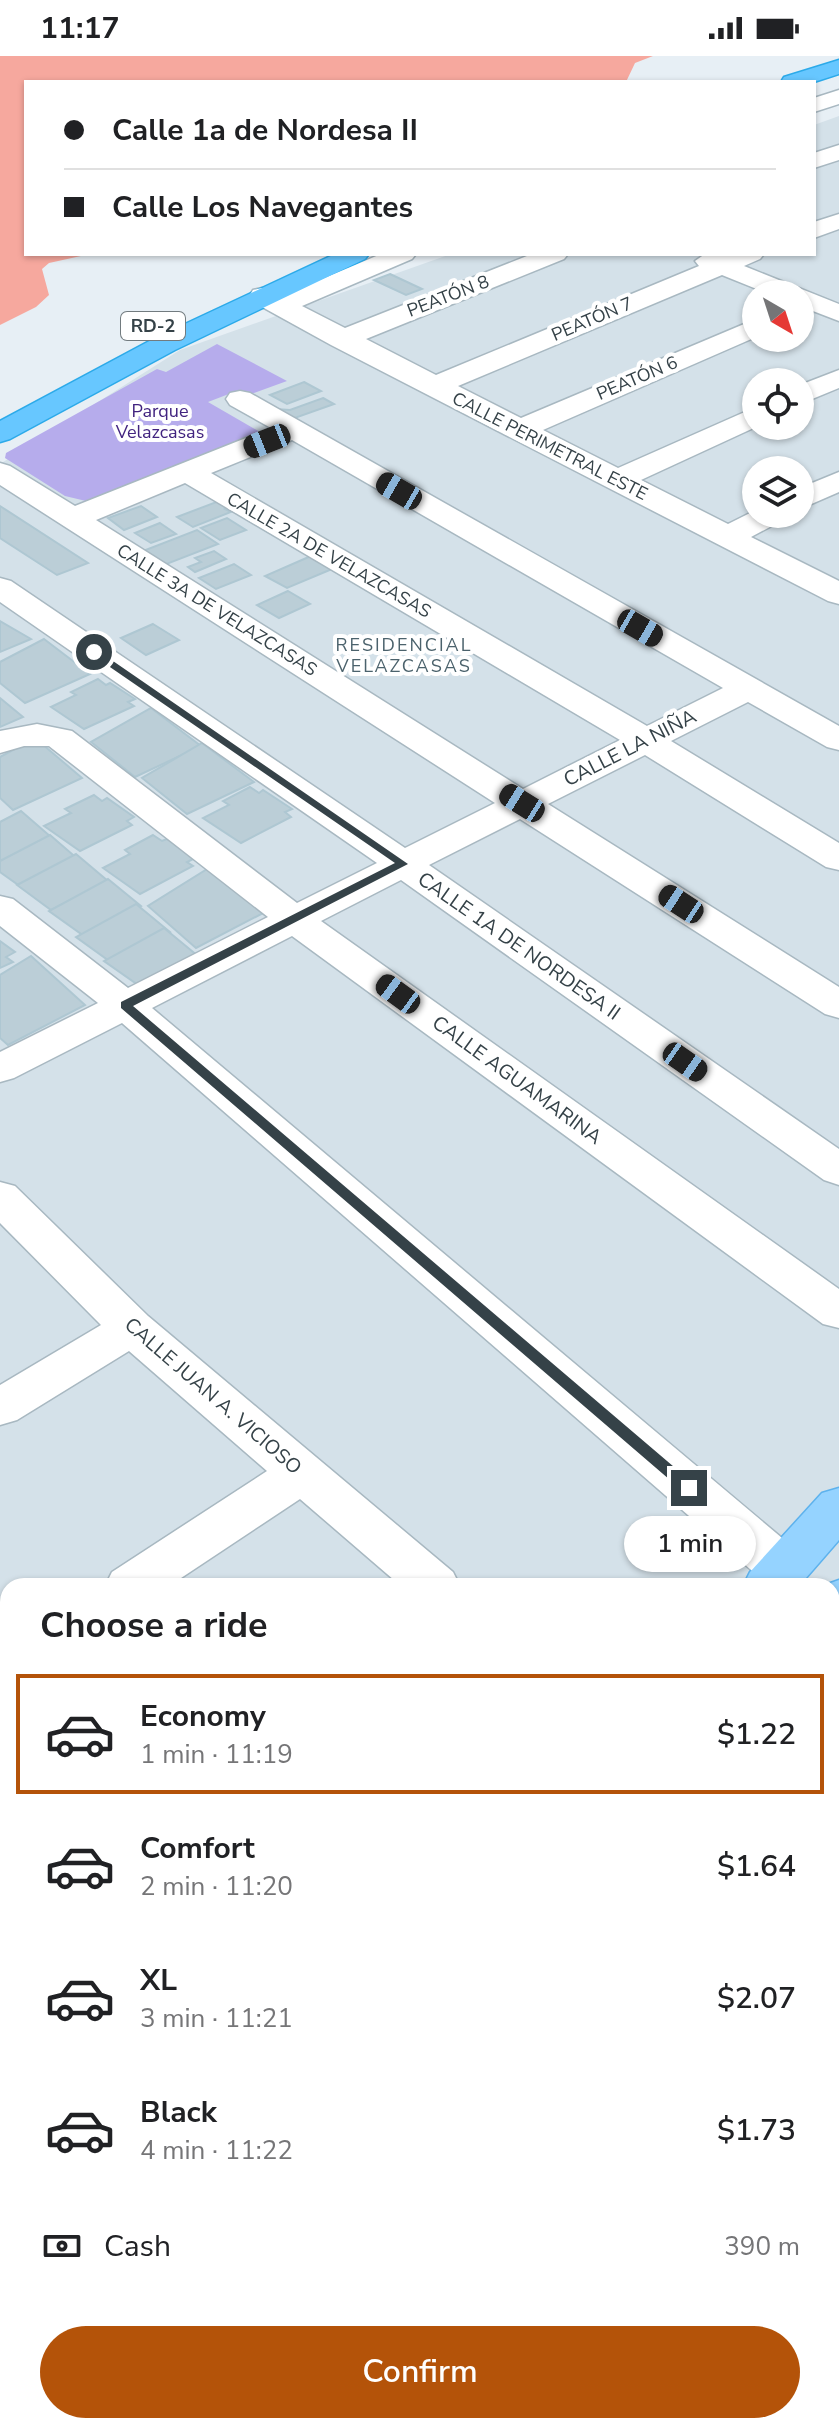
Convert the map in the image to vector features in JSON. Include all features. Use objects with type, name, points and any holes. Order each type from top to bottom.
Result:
[{"type":"highway","points":[[798,80],[839,67]]},
{"type":"highway","points":[[816,90],[839,83]]},
{"type":"highway","name":"RD-2","points":[[21,393],[216,295],[305,256]]},
{"type":"highway","name":"RD-2","points":[[0,433],[138,357],[272,301],[352,256]]},
{"type":"main road","points":[[775,1577],[839,1507]]},
{"type":"street","points":[[816,104],[839,97]]},
{"type":"street","points":[[816,160],[839,152]]},
{"type":"street","points":[[816,229],[839,221]]},
{"type":"street","points":[[272,301],[397,256]]},
{"type":"street","name":"PEATÓN 8","points":[[341,339],[550,256]]},
{"type":"street","points":[[696,256],[753,280]]},
{"type":"street","name":"PEATÓN 7","points":[[434,386],[746,256]]},
{"type":"street","name":"CALLE PERIMETRAL ESTE","points":[[272,301],[839,594]]},
{"type":"street","points":[[814,304],[839,313]]},
{"type":"street","name":"PEATÓN 6","points":[[518,430],[742,333]]},
{"type":"street","points":[[814,390],[839,378]]},
{"type":"street","points":[[240,399],[839,740]]},
{"type":"street","points":[[616,480],[742,422]]},
{"type":"street","points":[[73,518],[292,430]]},
{"type":"street","name":"CALLE 3A DE VELAZCASAS","points":[[0,472],[839,1005]]},
{"type":"street","name":"CALLE 2A DE VELAZCASAS","points":[[189,473],[645,740],[839,859]]},
{"type":"street","points":[[814,493],[839,481]]},
{"type":"street","points":[[727,537],[745,528]]},
{"type":"street","name":"CALLE 1A DE NORDESA II","points":[[6,598],[403,864],[839,1170]]},
{"type":"street","name":"CALLE LA NIÑA","points":[[0,1069],[747,689]]},
{"type":"street","name":"CALLE AGUAMARINA","points":[[0,743],[23,735],[43,733],[60,738],[294,919],[839,1312]]},
{"type":"street","points":[[0,907],[125,1005],[775,1577]]},
{"type":"street","name":"CALLE JUAN A. VICIOSO","points":[[0,1197],[132,1328],[426,1578]]},
{"type":"street","points":[[0,1407],[132,1328]]},
{"type":"street","points":[[142,1578],[301,1473]]},
{"type":"shaded area","points":[[0,56],[653,56],[635,63],[627,80],[24,80],[24,256],[81,256],[49,263],[42,269],[49,295],[36,307],[0,325]]},
{"type":"shaded area","points":[[839,116],[839,1578],[0,1578],[0,464],[180,350],[445,256],[816,256],[816,124]]},
{"type":"green space","name":"Parque Velazcasas","points":[[217,344],[287,381],[243,397],[234,392],[208,402],[260,432],[86,501],[65,496],[5,458],[6,453],[157,369],[166,372]]},
{"type":"building","points":[[390,274],[422,289],[406,295],[374,280]]},
{"type":"building","points":[[304,382],[321,391],[287,404],[270,395]]},
{"type":"building","points":[[323,398],[334,404],[292,419],[275,409],[290,410]]},
{"type":"building","points":[[219,501],[231,512],[193,527],[177,517]]},
{"type":"building","points":[[0,506],[88,563],[57,575],[0,538]]},
{"type":"building","points":[[141,506],[157,517],[124,530],[108,518]]},
{"type":"building","points":[[227,518],[246,530],[220,540],[201,528]]},
{"type":"building","points":[[160,523],[176,534],[151,543],[135,533]]},
{"type":"building","points":[[197,530],[218,544],[164,565],[143,551]]},
{"type":"building","points":[[214,551],[226,559],[195,572],[188,567],[201,562],[195,558]]},
{"type":"building","points":[[311,556],[332,569],[287,588],[265,576]]},
{"type":"building","points":[[234,564],[251,575],[216,589],[199,578]]},
{"type":"building","points":[[288,591],[310,604],[279,618],[257,605]]},
{"type":"building","points":[[0,621],[31,639],[0,652]]},
{"type":"building","points":[[153,624],[179,640],[146,655],[121,638]]},
{"type":"building","points":[[44,639],[90,674],[25,703],[0,683],[0,662]]},
{"type":"building","points":[[98,679],[135,699],[128,702],[134,706],[84,729],[51,707],[76,695],[71,692]]},
{"type":"building","points":[[0,698],[23,717],[0,727]]},
{"type":"building","points":[[151,708],[201,746],[135,777],[91,742]]},
{"type":"building","points":[[35,738],[82,778],[13,810],[0,798],[0,757]]},
{"type":"building","points":[[202,743],[254,782],[187,814],[142,778]]},
{"type":"building","points":[[250,787],[259,793],[263,790],[292,809],[285,812],[291,817],[241,843],[203,818],[229,805],[223,801]]},
{"type":"building","points":[[94,795],[102,801],[107,798],[134,817],[127,821],[132,825],[80,851],[44,826],[71,813],[65,809]]},
{"type":"building","points":[[21,811],[51,837],[0,862],[0,822]]},
{"type":"building","points":[[50,835],[80,861],[24,889],[0,872],[0,861]]},
{"type":"building","points":[[153,835],[162,841],[167,839],[195,858],[187,862],[193,866],[140,894],[103,868],[130,854],[125,850]]},
{"type":"building","points":[[76,854],[108,881],[51,910],[17,885]]},
{"type":"building","points":[[212,866],[267,911],[196,948],[148,906]]},
{"type":"building","points":[[108,879],[141,906],[84,936],[49,911]]},
{"type":"building","points":[[136,904],[170,932],[112,963],[76,937]]},
{"type":"building","points":[[164,928],[198,956],[141,987],[104,961]]},
{"type":"building","points":[[0,941],[15,952],[6,957],[13,962],[0,968]]},
{"type":"building","points":[[31,956],[85,1005],[8,1045],[0,1038],[0,975]]},
{"type":"district","name":"RESIDENCIAL VELAZCASAS","points":[[404,655]]},
{"type":"route","points":[[94,652],[403,864],[125,1005],[689,1488]]}]
